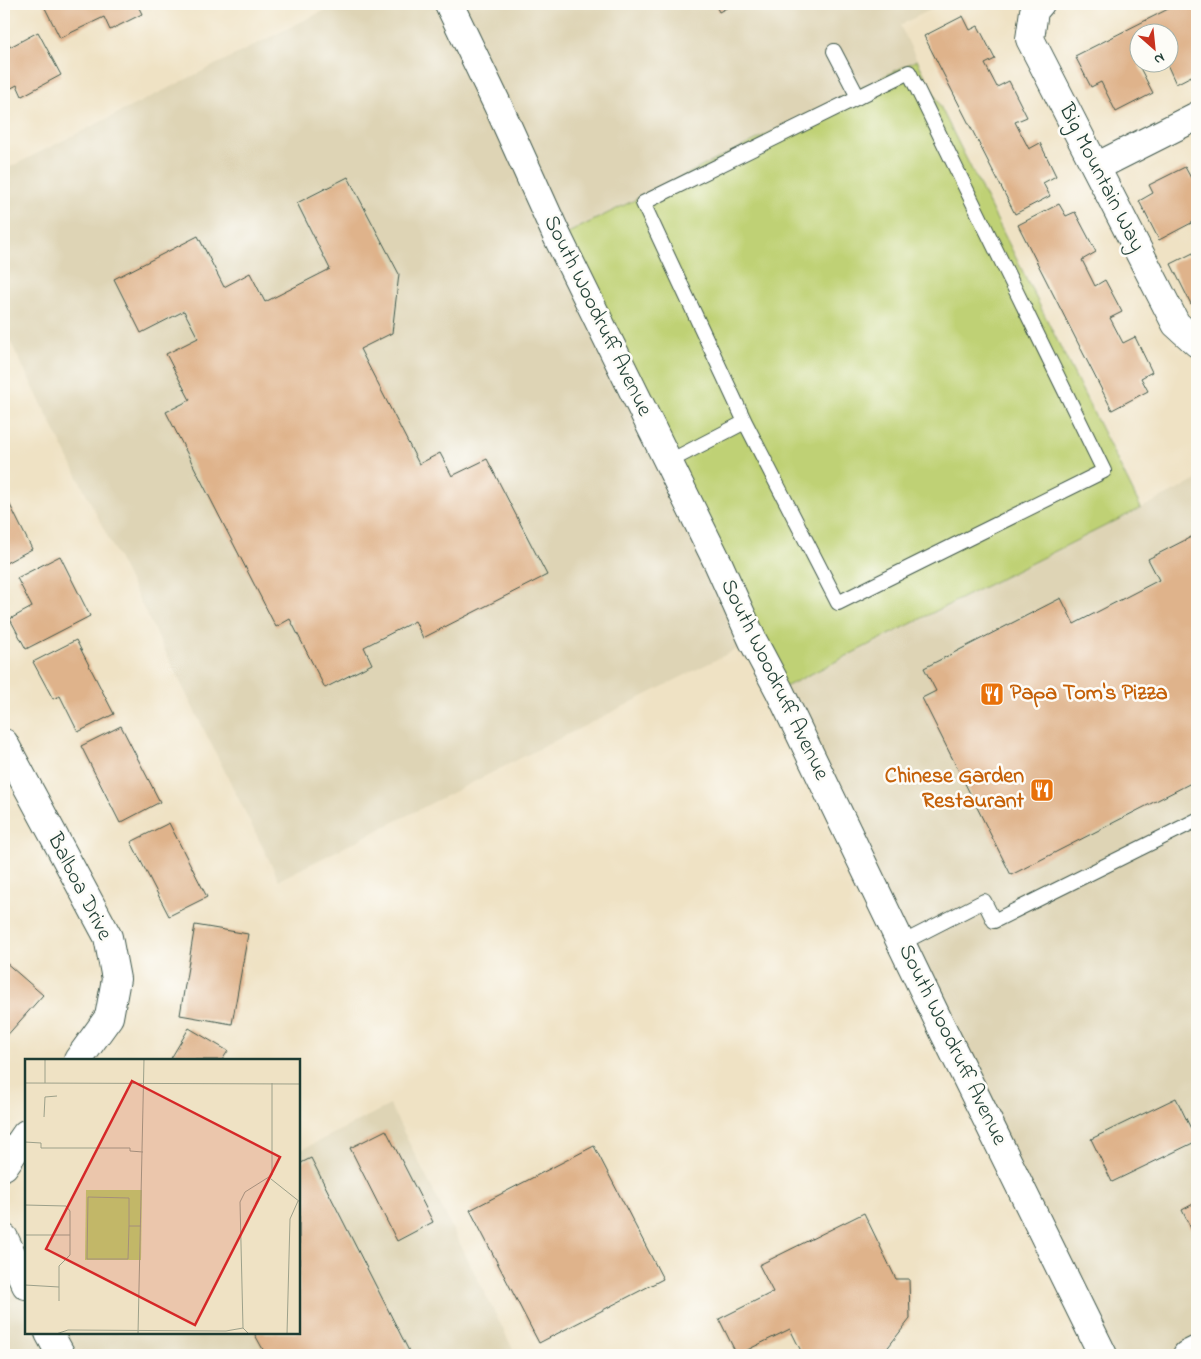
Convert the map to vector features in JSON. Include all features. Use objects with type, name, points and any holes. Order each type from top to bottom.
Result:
[{"type":"main road","name":"South Woodruff Avenue","points":[[449,4],[558,238],[718,563],[753,641],[1103,1355]]},
{"type":"main road","name":"Big Mountain Way","points":[[1040,4],[1034,11],[1030,39],[1176,324],[1197,343]]},
{"type":"main road","points":[[1096,168],[1197,116]]},
{"type":"main road","name":"Balboa Drive","points":[[4,743],[108,937],[116,979],[109,1017],[79,1059]]},
{"type":"main road","points":[[4,1166],[25,1135]]},
{"type":"main road","points":[[4,1238],[25,1283]]},
{"type":"main road","points":[[50,1334],[61,1355]]},
{"type":"main road","points":[[1187,1355],[1197,1350]]},
{"type":"lane","points":[[834,50],[858,97]]},
{"type":"lane","points":[[908,72],[1104,471],[838,603],[745,422],[643,203],[908,72]]},
{"type":"lane","points":[[668,462],[745,422]]},
{"type":"lane","points":[[902,943],[984,901],[994,921],[1197,820]]},
{"type":"shaded area","points":[[337,4],[942,4],[900,25],[917,60],[559,238],[753,641],[279,880],[4,329],[4,170]]},
{"type":"shaded area","points":[[1197,480],[1197,1355],[1103,1355],[779,690]]},
{"type":"shaded area","points":[[390,1105],[516,1355],[4,1355],[4,1300],[25,1290],[25,1334],[300,1334],[300,1150]]},
{"type":"green space","points":[[917,60],[1141,508],[779,690],[558,238]]},
{"type":"building","points":[[43,4],[137,4],[142,14],[110,30],[104,17],[60,38]]},
{"type":"building","points":[[715,4],[734,4],[719,12]]},
{"type":"building","points":[[1178,4],[1197,4],[1197,73],[1176,84],[1171,72],[1178,72],[1178,22],[1142,22]]},
{"type":"building","points":[[963,16],[970,30],[978,26],[995,59],[985,64],[997,87],[1009,81],[1027,117],[1015,122],[1029,149],[1040,143],[1056,176],[1043,183],[1050,196],[1015,214],[924,36]]},
{"type":"building","points":[[1128,29],[1128,72],[1142,72],[1153,93],[1116,112],[1101,82],[1091,87],[1075,56]]},
{"type":"building","points":[[38,32],[61,75],[22,96],[17,85],[4,92],[4,34],[10,47]]},
{"type":"building","points":[[1185,167],[1191,178],[1197,175],[1197,220],[1159,240],[1139,201],[1153,193],[1149,185]]},
{"type":"building","points":[[348,177],[399,274],[392,333],[360,349],[419,464],[440,453],[452,476],[487,459],[547,575],[423,638],[415,621],[364,647],[372,664],[325,688],[290,619],[276,627],[166,412],[190,400],[166,354],[198,338],[184,311],[141,333],[114,279],[198,236],[224,287],[250,273],[265,302],[330,269],[297,203]]},
{"type":"building","points":[[1059,204],[1066,216],[1075,212],[1096,252],[1082,260],[1095,286],[1105,280],[1122,312],[1110,318],[1123,343],[1135,337],[1152,372],[1141,378],[1148,391],[1112,410],[1018,225]]},
{"type":"building","points":[[1197,251],[1197,301],[1191,304],[1171,264]]},
{"type":"building","points":[[4,493],[32,549],[4,564]]},
{"type":"building","points":[[1197,534],[1197,780],[1011,875],[922,698],[936,691],[924,668],[1061,598],[1074,624],[1159,580],[1148,559]]},
{"type":"building","points":[[60,556],[90,616],[26,649],[10,619],[32,607],[17,578]]},
{"type":"building","points":[[76,640],[114,714],[78,732],[60,696],[53,699],[33,662]]},
{"type":"building","points":[[121,726],[160,802],[120,823],[81,746]]},
{"type":"building","points":[[169,823],[207,897],[169,916],[131,842]]},
{"type":"building","points":[[195,925],[248,934],[232,1024],[180,1015]]},
{"type":"building","points":[[4,961],[43,995],[4,1039]]},
{"type":"building","points":[[189,1028],[228,1051],[223,1059],[171,1059]]},
{"type":"building","points":[[1176,1098],[1197,1141],[1112,1182],[1091,1139]]},
{"type":"building","points":[[386,1130],[433,1222],[397,1241],[350,1148]]},
{"type":"building","points":[[594,1146],[663,1279],[539,1343],[470,1210]]},
{"type":"building","points":[[311,1158],[411,1355],[266,1355],[255,1334],[300,1334],[300,1164]]},
{"type":"building","points":[[1197,1202],[1197,1241],[1182,1210]]},
{"type":"building","points":[[864,1213],[896,1279],[909,1279],[910,1319],[882,1355],[803,1355],[790,1329],[737,1355],[719,1319],[773,1292],[759,1265]]},
{"type":"place","name":"Papa Tom's Pizza","points":[[992,694]]},
{"type":"place","name":"Chinese Garden Restaurant","points":[[1042,790]]}]
